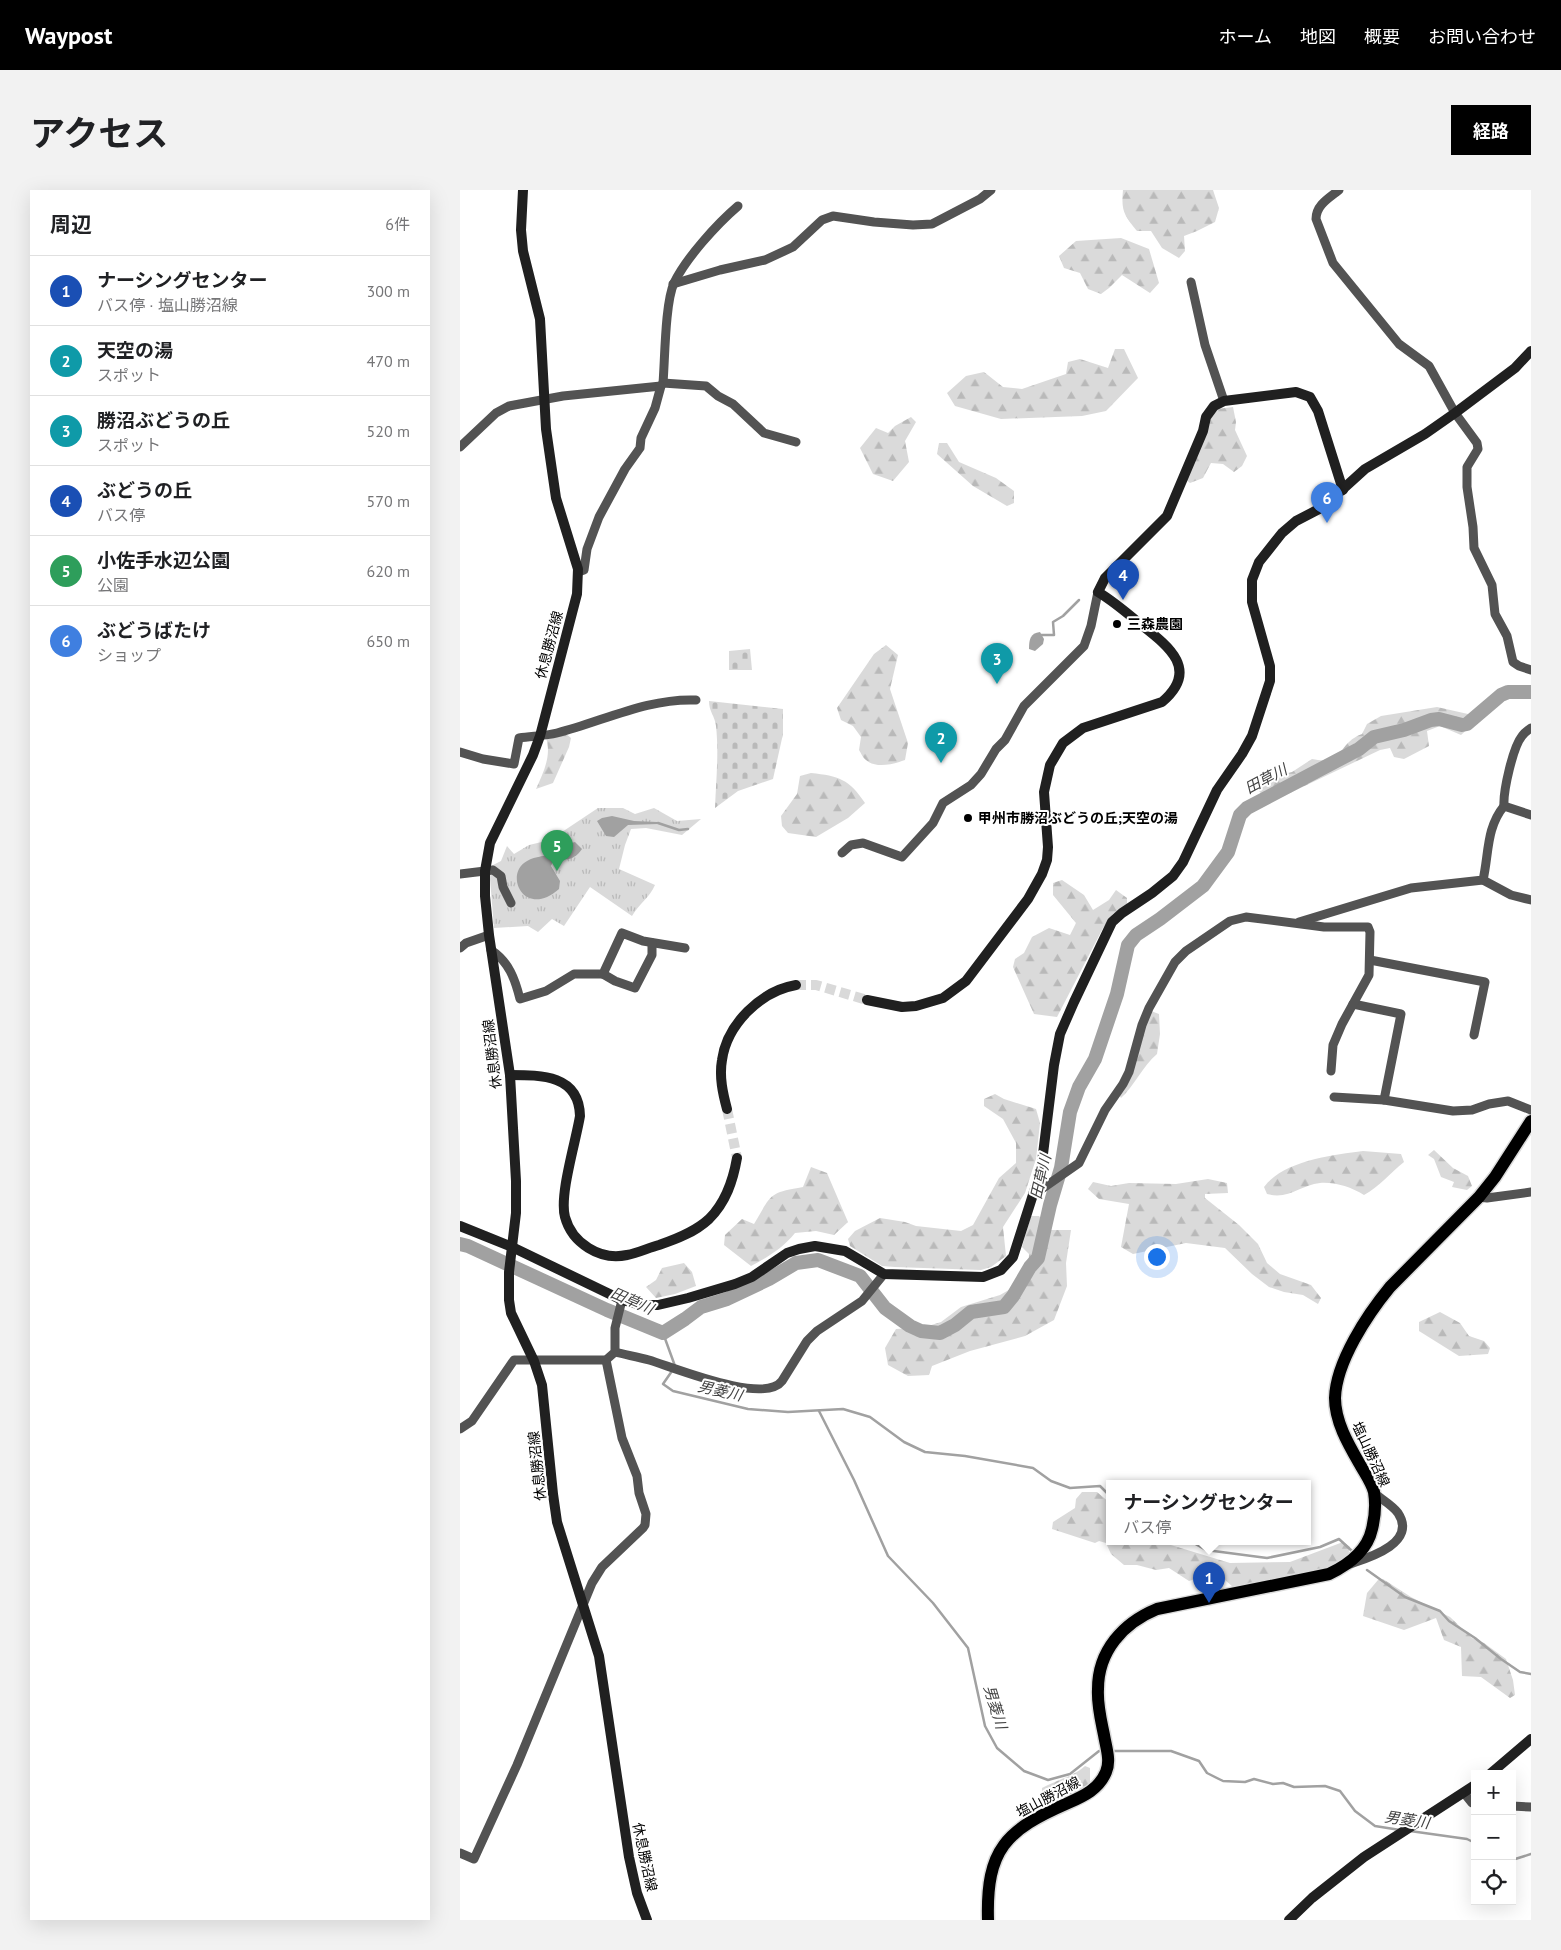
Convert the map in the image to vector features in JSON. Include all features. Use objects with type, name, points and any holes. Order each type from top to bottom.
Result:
[{"type":"main road","name":"塩山勝沼線","points":[[988,1920],[991,1873],[999,1853],[1006,1842],[1031,1820],[1084,1796],[1095,1788],[1107,1770],[1106,1749],[1099,1708],[1099,1674],[1106,1652],[1116,1636],[1135,1619],[1162,1607],[1329,1574],[1347,1565],[1356,1557],[1366,1543],[1372,1533],[1376,1506],[1374,1493],[1343,1432],[1337,1416],[1335,1400],[1340,1368],[1384,1294],[1480,1197],[1531,1121]]},
{"type":"street","name":"休息勝沼線","points":[[523,190],[521,230],[523,251],[540,319],[546,429],[556,498],[578,572],[577,594],[540,736],[533,755],[490,843],[485,871],[485,896],[489,934],[510,1075],[516,1212],[509,1272],[509,1300],[512,1313],[534,1361],[542,1385],[553,1494],[558,1522],[599,1656],[626,1838],[637,1893],[647,1920]]},
{"type":"street","points":[[674,284],[720,270],[765,260],[793,247],[822,220],[833,216],[874,222],[913,225],[932,224],[980,199],[992,190]]},
{"type":"street","points":[[1339,190],[1322,203],[1316,212],[1316,218],[1333,263],[1399,344],[1428,366],[1455,413],[1478,443],[1478,449],[1467,467],[1467,487],[1474,548],[1492,585],[1496,614],[1507,636],[1513,662],[1531,670]]},
{"type":"street","points":[[578,572],[584,570],[587,549],[604,506],[625,469],[640,448],[641,438],[655,408],[662,384],[669,302],[674,284],[690,259],[724,218],[738,206]]},
{"type":"street","points":[[1191,282],[1205,345],[1224,401]]},
{"type":"street","points":[[460,1226],[512,1252],[622,1300],[641,1304],[658,1305],[735,1284],[752,1277],[788,1253],[799,1248],[815,1246],[845,1251],[884,1274],[983,1277],[1001,1270],[1013,1257],[1042,1162],[1054,1065],[1060,1034],[1105,936],[1112,922],[1167,882],[1183,862],[1217,790],[1242,754],[1258,720],[1270,681],[1270,666],[1252,602],[1252,580],[1259,562],[1282,534],[1296,521],[1319,509],[1365,469],[1425,434],[1455,413],[1515,368],[1531,351]]},
{"type":"street","points":[[461,443],[496,413],[521,402],[662,384],[706,386],[718,396],[733,404],[764,433],[796,442]]},
{"type":"street","points":[[842,853],[851,845],[862,843],[902,857],[932,823],[943,803],[971,785],[981,774],[996,749],[1005,740],[1024,706],[1084,646],[1091,626],[1098,592],[1105,578],[1167,516],[1203,431],[1209,411],[1214,406],[1224,401],[1296,392],[1310,397],[1318,411],[1343,490]]},
{"type":"street","points":[[867,1000],[902,1007],[916,1006],[943,998],[966,981],[1028,899],[1042,874],[1047,860],[1048,847],[1044,792],[1050,765],[1063,743],[1083,728],[1162,702],[1172,694],[1176,685],[1179,666],[1172,650],[1098,592]]},
{"type":"street","points":[[460,752],[483,759],[514,764],[519,738],[540,736],[583,726],[645,705],[696,700]]},
{"type":"street","points":[[1483,880],[1488,841],[1493,824],[1504,806],[1503,797],[1516,747],[1522,735],[1531,728]]},
{"type":"street","points":[[1504,806],[1531,814]]},
{"type":"street","points":[[460,874],[492,870],[501,876],[503,887],[511,903]]},
{"type":"street","points":[[1296,923],[1410,888],[1483,880],[1511,895],[1531,900]]},
{"type":"street","points":[[1033,1195],[1079,1163],[1105,1110],[1129,1072],[1149,1008],[1175,962],[1199,942],[1238,918],[1246,917],[1324,927],[1368,927],[1370,932],[1369,975],[1342,1024],[1333,1045],[1331,1071]]},
{"type":"street","points":[[603,974],[622,933],[652,943],[685,948]]},
{"type":"street","points":[[460,948],[466,943],[489,934]]},
{"type":"street","points":[[492,950],[500,956],[515,978],[520,999],[546,991],[574,974],[603,974],[635,988],[652,954],[652,943]]},
{"type":"street","points":[[1370,960],[1485,982],[1474,1036]]},
{"type":"street","points":[[727,1110],[722,1092],[721,1069],[722,1059],[730,1034],[753,1006],[764,997],[780,989],[796,985]]},
{"type":"street","points":[[1353,1004],[1400,1014],[1384,1100]]},
{"type":"street","points":[[510,1075],[535,1075],[560,1081],[577,1098],[580,1105],[580,1116],[563,1208],[569,1229],[577,1240],[594,1252],[606,1255],[626,1255],[690,1233],[708,1220],[723,1201],[734,1173],[737,1158]]},
{"type":"street","points":[[1334,1097],[1384,1100],[1453,1111],[1472,1110],[1489,1104],[1508,1101],[1531,1110]]},
{"type":"street","points":[[1480,1197],[1487,1198],[1531,1192]]},
{"type":"street","points":[[615,1352],[647,1359],[710,1382],[763,1390],[772,1388],[779,1385],[807,1340],[862,1301],[884,1274]]},
{"type":"street","points":[[460,1429],[472,1421],[514,1360],[606,1360],[615,1352],[615,1328],[622,1300]]},
{"type":"street","points":[[460,1853],[474,1859],[517,1766],[583,1605],[602,1567],[638,1534],[645,1525],[646,1514],[639,1493],[637,1476],[622,1438],[606,1360]]},
{"type":"street","points":[[1347,1565],[1378,1554],[1396,1542],[1401,1533],[1402,1524],[1398,1514],[1374,1493]]},
{"type":"street","points":[[1495,1770],[1531,1739]]},
{"type":"street","points":[[1288,1920],[1312,1898],[1364,1857],[1471,1789]]},
{"type":"street","points":[[1464,1793],[1471,1802]]},
{"type":"street","points":[[1516,1806],[1531,1807]]},
{"type":"green space","points":[[1123,190],[1213,190],[1219,208],[1215,222],[1184,236],[1185,251],[1179,258],[1162,248],[1151,231],[1137,231],[1124,212]]},
{"type":"green space","points":[[1121,238],[1149,249],[1159,283],[1150,293],[1122,275],[1101,294],[1088,289],[1080,273],[1064,268],[1059,256],[1076,241]]},
{"type":"green space","points":[[1115,349],[1124,349],[1138,378],[1106,411],[1082,416],[1001,419],[955,406],[947,393],[966,376],[984,372],[1003,387],[1022,389],[1066,374],[1068,362],[1080,359],[1108,368]]},
{"type":"green space","points":[[1233,407],[1236,422],[1235,430],[1247,456],[1242,466],[1234,472],[1223,464],[1211,463],[1203,478],[1190,483],[1186,480],[1210,419],[1217,409]]},
{"type":"green space","points":[[911,417],[916,422],[905,441],[909,462],[893,481],[873,474],[860,448],[876,428],[888,433],[895,426]]},
{"type":"green space","points":[[939,443],[947,443],[959,462],[996,478],[1014,491],[1014,503],[1007,506],[973,486],[937,454]]},
{"type":"green space","points":[[886,645],[898,655],[890,689],[908,743],[905,760],[880,765],[870,763],[864,758],[859,750],[861,737],[853,726],[841,720],[837,708],[874,654]]},
{"type":"green space","points":[[750,649],[752,670],[729,670],[729,651]]},
{"type":"green space","points":[[709,701],[783,709],[783,734],[773,779],[738,791],[715,808],[717,736]]},
{"type":"green space","points":[[1437,707],[1468,714],[1472,725],[1461,735],[1440,726],[1427,731],[1429,746],[1404,759],[1394,757],[1390,748],[1380,750],[1269,803],[1259,791],[1269,778],[1292,772],[1312,759],[1323,760],[1336,757],[1348,743],[1362,734],[1367,724],[1381,716]]},
{"type":"green space","points":[[565,733],[571,738],[569,747],[553,783],[536,789],[544,771],[547,758],[548,745],[546,738]]},
{"type":"green space","points":[[811,773],[836,777],[842,780],[854,789],[865,803],[848,818],[816,837],[788,833],[782,826],[781,816],[797,794],[800,776]]},
{"type":"green space","points":[[598,808],[623,808],[635,814],[654,808],[677,821],[701,819],[682,835],[646,828],[631,829],[619,869],[655,885],[632,916],[590,887],[564,926],[552,919],[538,932],[528,926],[494,928],[490,879],[491,866],[501,861],[507,846],[514,854],[529,845],[550,840]]},
{"type":"green space","points":[[1062,880],[1084,895],[1093,910],[1109,900],[1116,890],[1127,898],[1127,904],[1113,914],[1103,928],[1057,1017],[1034,1014],[1013,967],[1015,959],[1024,953],[1032,937],[1049,928],[1070,935],[1076,923],[1053,895],[1053,883]]},
{"type":"green space","points":[[1151,1011],[1159,1014],[1160,1034],[1157,1054],[1121,1098],[1119,1095]]},
{"type":"green space","points":[[995,1094],[1004,1099],[1036,1109],[1040,1123],[1036,1159],[1025,1193],[1003,1227],[1006,1256],[991,1267],[981,1270],[895,1267],[882,1266],[850,1246],[848,1239],[855,1231],[880,1218],[905,1222],[916,1226],[961,1231],[973,1225],[999,1178],[1016,1163],[1016,1143],[1003,1119],[984,1106],[984,1099]]},
{"type":"green space","points":[[1434,1150],[1453,1168],[1468,1176],[1472,1186],[1467,1190],[1452,1187],[1454,1182],[1441,1177],[1434,1159],[1428,1155]]},
{"type":"green space","points":[[1363,1151],[1401,1154],[1404,1162],[1380,1184],[1364,1195],[1348,1187],[1331,1183],[1313,1184],[1282,1195],[1267,1194],[1264,1187],[1272,1178],[1296,1165],[1323,1157]]},
{"type":"green space","points":[[811,1167],[827,1173],[848,1222],[834,1235],[816,1231],[795,1233],[775,1252],[751,1266],[724,1245],[725,1235],[742,1219],[754,1224],[772,1196],[783,1191],[803,1187]]},
{"type":"green space","points":[[1208,1179],[1227,1183],[1228,1193],[1205,1194],[1205,1198],[1239,1225],[1258,1244],[1267,1263],[1280,1274],[1311,1285],[1321,1298],[1318,1304],[1303,1295],[1269,1287],[1252,1274],[1225,1248],[1186,1243],[1133,1254],[1121,1247],[1129,1204],[1099,1199],[1088,1189],[1093,1182],[1111,1186],[1129,1183],[1176,1184]]},
{"type":"green space","points":[[1031,1216],[1039,1216],[1050,1230],[1071,1230],[1066,1263],[1067,1286],[1054,1320],[1025,1336],[970,1351],[932,1366],[929,1375],[908,1376],[888,1365],[885,1348],[896,1329],[925,1327],[941,1322],[961,1307],[1000,1295],[1028,1279],[1029,1254],[1022,1247]]},
{"type":"green space","points":[[684,1263],[692,1272],[696,1286],[675,1294],[656,1298],[646,1287],[656,1280],[662,1268]]},
{"type":"green space","points":[[1440,1312],[1460,1323],[1469,1336],[1484,1341],[1490,1348],[1488,1354],[1459,1356],[1419,1331],[1419,1322]]},
{"type":"green space","points":[[1082,1492],[1097,1492],[1106,1500],[1106,1543],[1099,1541],[1095,1543],[1052,1529],[1053,1522],[1075,1508],[1076,1499]]},
{"type":"green space","points":[[1343,1542],[1350,1547],[1348,1556],[1330,1567],[1233,1587],[1216,1572],[1189,1581],[1169,1568],[1156,1570],[1137,1565],[1124,1565],[1111,1554],[1107,1545],[1171,1545],[1230,1563],[1290,1562]]},
{"type":"green space","points":[[1383,1579],[1411,1597],[1450,1617],[1472,1638],[1484,1643],[1506,1659],[1513,1680],[1515,1695],[1510,1698],[1481,1677],[1462,1676],[1461,1647],[1444,1640],[1436,1618],[1404,1630],[1363,1616],[1367,1593],[1378,1580]]},
{"type":"green space","points":[[1085,1766],[1090,1768],[1090,1785],[1059,1801],[1057,1794],[1042,1792],[1042,1788],[1075,1773]]},
{"type":"shaded area","points":[[1040,632],[1044,639],[1043,644],[1035,651],[1029,649],[1031,637]]},
{"type":"shaded area","points":[[612,816],[634,821],[657,822],[658,824],[628,825],[614,837],[606,836],[597,821]]},
{"type":"shaded area","points":[[575,842],[582,849],[574,857],[560,859],[556,858],[553,854],[561,846]]},
{"type":"shaded area","points":[[551,855],[554,859],[551,866],[560,881],[559,889],[547,897],[537,899],[528,897],[518,885],[517,877],[519,870],[530,859]]},
{"type":"waterway","points":[[1041,635],[1054,635],[1053,622],[1063,616],[1079,600]]},
{"type":"waterway","name":"田草川","points":[[460,1244],[663,1333],[701,1307],[727,1299],[769,1279],[796,1263],[818,1260],[860,1276],[885,1308],[910,1326],[921,1331],[940,1333],[955,1325],[971,1312],[1004,1307],[1038,1258],[1061,1168],[1070,1112],[1079,1087],[1095,1059],[1117,994],[1128,945],[1136,935],[1203,886],[1228,852],[1240,815],[1247,808],[1359,749],[1374,737],[1404,730],[1431,720],[1439,719],[1462,725],[1467,724],[1501,695],[1508,692],[1531,692]]},
{"type":"waterway","points":[[658,823],[679,830],[688,829]]},
{"type":"waterway","name":"男菱川","points":[[663,1333],[675,1366]]},
{"type":"waterway","points":[[672,1371],[663,1384],[673,1391],[748,1409],[788,1412],[843,1409],[870,1417],[904,1442],[925,1452],[965,1456],[1033,1468],[1051,1481],[1070,1488],[1100,1486],[1106,1492]]},
{"type":"waterway","name":"男菱川","points":[[819,1411],[854,1480],[888,1556],[933,1603],[968,1648],[985,1726],[997,1748],[1024,1771],[1048,1780],[1070,1774],[1099,1751],[1103,1751]]},
{"type":"waterway","points":[[1197,1545],[1206,1550],[1267,1558],[1320,1547],[1339,1539],[1352,1551]]},
{"type":"waterway","points":[[1367,1570],[1405,1597],[1440,1611],[1449,1621],[1475,1638],[1501,1659],[1520,1672],[1531,1674]]},
{"type":"waterway","name":"男菱川","points":[[1111,1751],[1171,1751],[1199,1761],[1207,1773],[1223,1781],[1245,1782],[1254,1779],[1273,1784],[1283,1783],[1294,1787],[1325,1786],[1340,1791],[1355,1811],[1375,1826],[1400,1830]]},
{"type":"waterway","name":"男菱川","points":[[1410,1831],[1471,1841]]},
{"type":"waterway","name":"男菱川","points":[[1516,1859],[1531,1854]]},
{"type":"tunnel","points":[[796,985],[816,985],[867,1000]]},
{"type":"tunnel","points":[[727,1109],[737,1158]]},
{"type":"place","name":"ぶどうばたけ","points":[[1327,523]]},
{"type":"place","name":"ぶどうの丘","points":[[1123,600]]},
{"type":"place","name":"三森農園","points":[[1117,624]]},
{"type":"place","name":"勝沼ぶどうの丘","points":[[997,684]]},
{"type":"place","name":"天空の湯","points":[[941,763]]},
{"type":"place","name":"甲州市勝沼ぶどうの丘;天空の湯","points":[[968,818]]},
{"type":"place","name":"小佐手水辺公園","points":[[557,871]]},
{"type":"place","name":"ナーシングセンター","points":[[1209,1603]]}]
